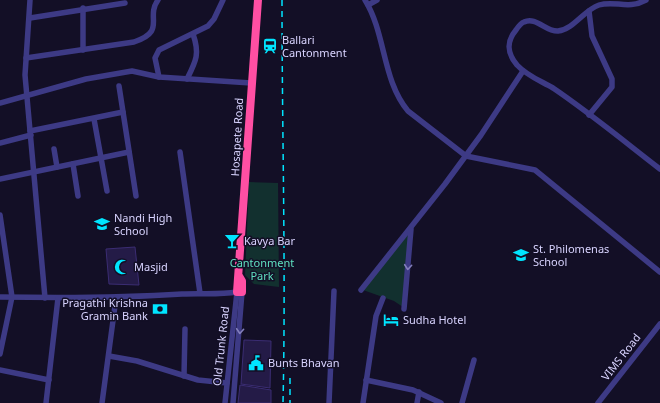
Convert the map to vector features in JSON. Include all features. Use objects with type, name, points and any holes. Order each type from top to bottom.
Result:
[{"type":"highway","name":"Hosapete Road","points":[[239,292],[242,281],[239,276],[251,83],[258,0]]},
{"type":"street","points":[[30,0],[30,18],[26,58],[26,96],[45,298]]},
{"type":"street","points":[[26,58],[134,42],[146,38],[151,32],[158,0]]},
{"type":"street","points":[[159,77],[155,58],[159,50],[202,30],[214,19],[223,0]]},
{"type":"street","points":[[377,0],[366,2],[380,36],[393,85],[401,104],[408,111],[466,156],[535,170],[660,272]]},
{"type":"street","points":[[646,0],[636,5],[605,3],[597,5],[561,31],[549,30],[531,20],[520,25],[508,43],[508,48],[517,65],[523,70],[553,88],[660,169]]},
{"type":"street","points":[[30,18],[83,8],[125,3]]},
{"type":"street","points":[[83,8],[83,50]]},
{"type":"street","points":[[589,10],[592,36],[612,80],[612,86],[589,115]]},
{"type":"street","points":[[187,79],[197,59],[198,53],[193,34]]},
{"type":"street","points":[[361,290],[466,156],[523,70]]},
{"type":"street","points":[[0,103],[86,80],[132,71],[159,77],[251,83]]},
{"type":"street","points":[[119,86],[136,196]]},
{"type":"street","points":[[0,143],[30,133],[123,112]]},
{"type":"street","points":[[94,118],[107,191]]},
{"type":"street","points":[[54,149],[57,167]]},
{"type":"street","points":[[0,179],[129,152]]},
{"type":"street","points":[[180,152],[200,293]]},
{"type":"street","points":[[73,164],[78,196]]},
{"type":"street","points":[[0,215],[12,297],[0,354]]},
{"type":"street","points":[[404,309],[411,228]]},
{"type":"street","points":[[329,403],[334,291]]},
{"type":"street","points":[[0,297],[116,298],[239,292]]},
{"type":"street","name":"Old Trunk Road","points":[[225,403],[239,292]]},
{"type":"street","name":"Old Trunk Road","points":[[233,403],[240,336],[239,292]]},
{"type":"street","points":[[46,403],[58,298]]},
{"type":"street","points":[[102,403],[116,298]]},
{"type":"street","points":[[363,403],[376,316],[383,298]]},
{"type":"street","name":"VIMS Road","points":[[598,403],[660,324]]},
{"type":"street","points":[[184,376],[185,329]]},
{"type":"street","points":[[109,356],[151,365],[184,376],[227,383]]},
{"type":"street","points":[[462,403],[474,360]]},
{"type":"street","points":[[0,370],[49,380]]},
{"type":"street","points":[[366,380],[419,392],[441,403]]},
{"type":"street","points":[[417,403],[419,392]]},
{"type":"green space","name":"Cantonment Park","points":[[249,182],[278,183],[279,287],[254,284],[245,275]]},
{"type":"green space","points":[[409,233],[403,307],[394,301],[363,290]]},
{"type":"building","name":"Masjid","points":[[135,247],[139,285],[109,284],[106,249]]},
{"type":"building","name":"Bunts Bhavan","points":[[244,340],[271,341],[270,388],[241,384]]},
{"type":"building","points":[[240,385],[271,390],[271,403],[238,403]]},
{"type":"railway","points":[[282,0],[284,252],[283,403]]},
{"type":"railway","points":[[290,378],[290,403]]},
{"type":"place","name":"Ballari Cantonment","points":[[270,46]]},
{"type":"place","name":"Nandi High School","points":[[102,224]]},
{"type":"place","name":"Kavya Bar","points":[[232,241]]},
{"type":"place","name":"St. Philomenas School","points":[[521,255]]},
{"type":"place","name":"Masjid","points":[[122,267]]},
{"type":"place","name":"Pragathi Krishna Gramin Bank","points":[[160,309]]},
{"type":"place","name":"Sudha Hotel","points":[[391,320]]},
{"type":"place","name":"Bunts Bhavan","points":[[256,363]]}]
